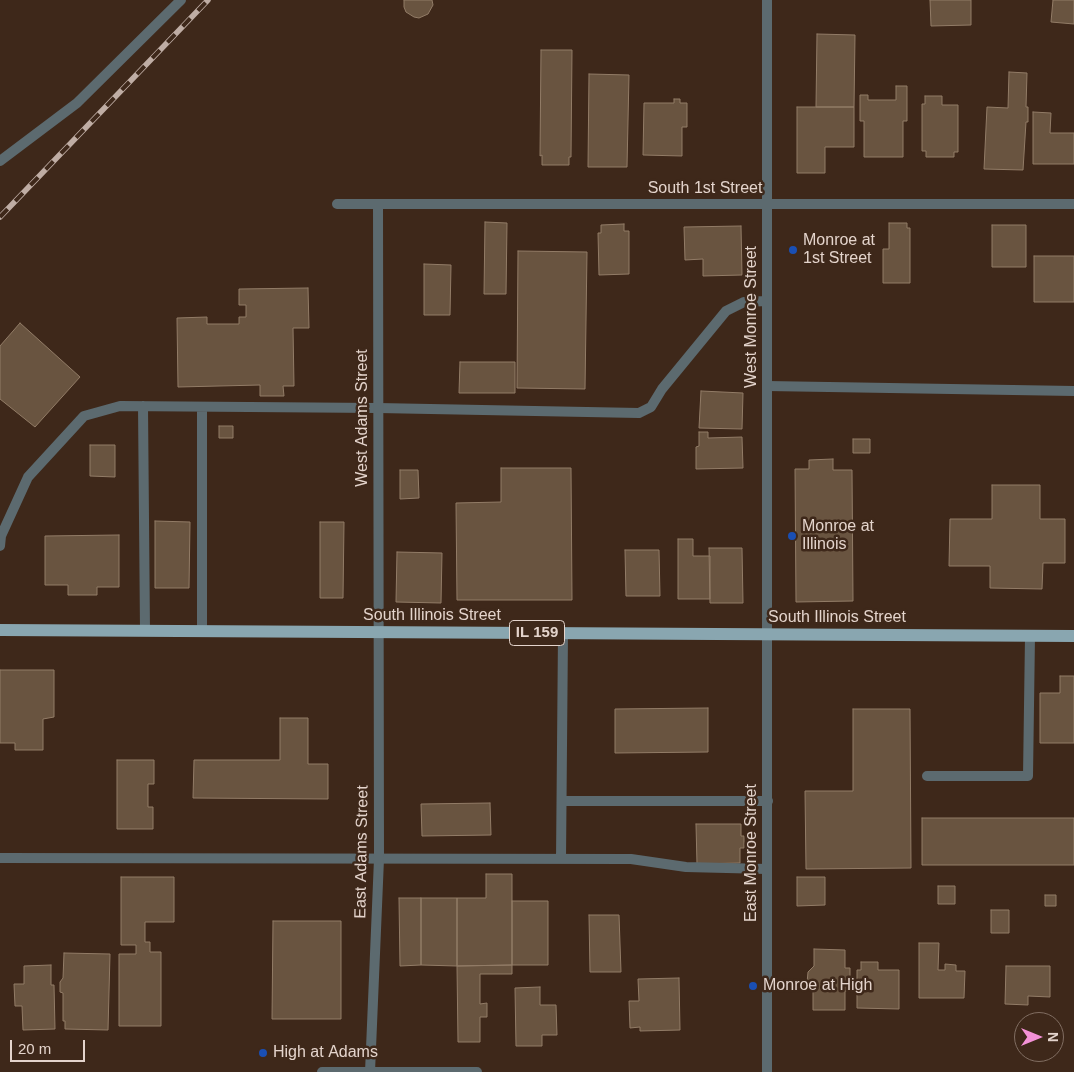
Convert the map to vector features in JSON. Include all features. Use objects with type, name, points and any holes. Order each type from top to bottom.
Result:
[{"type":"main road","name":"South Illinois Street","points":[[0,630],[1074,636]]},
{"type":"street","points":[[0,161],[77,103],[181,0]]},
{"type":"street","name":"West Monroe Street","points":[[767,0],[767,634]]},
{"type":"street","name":"South 1st Street","points":[[337,204],[1074,204]]},
{"type":"street","name":"West Adams Street","points":[[378,204],[378,632]]},
{"type":"street","points":[[0,546],[1,536],[28,477],[84,416],[120,406],[639,413],[650,408],[662,389],[726,310],[744,302],[767,301]]},
{"type":"street","points":[[767,386],[1074,391]]},
{"type":"street","points":[[143,406],[145,631]]},
{"type":"street","points":[[202,406],[202,631]]},
{"type":"street","name":"East Adams Street","points":[[370,1072],[379,859],[378,632]]},
{"type":"street","points":[[561,859],[563,633]]},
{"type":"street","name":"East Monroe Street","points":[[767,634],[767,1072]]},
{"type":"street","points":[[927,776],[1028,776],[1030,636]]},
{"type":"street","points":[[562,801],[768,801]]},
{"type":"street","points":[[0,858],[631,859],[686,867],[767,869]]},
{"type":"street","points":[[322,1072],[477,1072]]},
{"type":"building","points":[[404,0],[432,0],[433,5],[428,14],[419,18],[406,12]]},
{"type":"building","points":[[930,0],[971,0],[971,25],[931,26]]},
{"type":"building","points":[[1053,0],[1074,0],[1074,24],[1051,22]]},
{"type":"building","points":[[817,34],[855,35],[854,107],[816,107]]},
{"type":"building","points":[[541,50],[572,50],[571,157],[569,157],[569,165],[542,165],[542,155],[540,156]]},
{"type":"building","points":[[1009,72],[1027,73],[1026,107],[1028,107],[1028,122],[1026,122],[1023,170],[984,169],[987,107],[1008,108]]},
{"type":"building","points":[[589,74],[629,75],[627,167],[588,167]]},
{"type":"building","points":[[896,86],[907,86],[907,121],[903,121],[903,157],[864,157],[864,121],[860,121],[860,95],[868,95],[868,100],[896,100]]},
{"type":"building","points":[[925,96],[942,96],[942,105],[958,105],[958,152],[954,152],[954,157],[926,157],[926,151],[922,151],[922,104],[925,104]]},
{"type":"building","points":[[674,99],[680,99],[680,103],[687,103],[687,127],[682,127],[682,156],[643,155],[644,103],[674,103]]},
{"type":"building","points":[[797,107],[854,107],[854,147],[825,147],[825,173],[797,173]]},
{"type":"building","points":[[1033,112],[1051,113],[1050,133],[1074,133],[1074,164],[1033,164]]},
{"type":"building","points":[[485,222],[507,223],[506,294],[484,294]]},
{"type":"building","points":[[889,223],[907,223],[907,228],[910,228],[910,283],[883,283],[883,249],[889,249]]},
{"type":"building","points":[[624,224],[624,231],[629,231],[629,274],[599,275],[598,233],[601,233],[601,225]]},
{"type":"building","points":[[992,225],[1026,225],[1026,267],[992,267]]},
{"type":"building","points":[[741,226],[742,275],[703,276],[703,259],[685,260],[684,227]]},
{"type":"building","points":[[518,251],[587,252],[585,389],[517,388]]},
{"type":"building","points":[[1034,256],[1074,256],[1074,302],[1034,302]]},
{"type":"building","points":[[424,264],[451,265],[450,315],[424,315]]},
{"type":"building","points":[[308,288],[309,328],[293,328],[294,386],[283,386],[284,396],[260,396],[260,385],[178,387],[177,318],[207,317],[207,324],[239,324],[239,317],[246,317],[246,305],[239,305],[239,289]]},
{"type":"building","points":[[20,323],[80,377],[35,427],[0,399],[0,346]]},
{"type":"building","points":[[460,362],[515,362],[515,393],[459,393]]},
{"type":"building","points":[[701,391],[743,393],[742,429],[699,428]]},
{"type":"building","points":[[219,426],[233,426],[233,438],[219,438]]},
{"type":"building","points":[[699,432],[708,432],[708,438],[742,437],[743,468],[696,469],[696,447],[699,446]]},
{"type":"building","points":[[853,439],[870,439],[870,453],[853,453]]},
{"type":"building","points":[[90,445],[115,445],[115,477],[90,476]]},
{"type":"building","points":[[833,459],[833,470],[852,470],[853,601],[796,602],[795,469],[809,469],[809,460]]},
{"type":"building","points":[[501,468],[571,468],[572,600],[457,600],[456,503],[501,502]]},
{"type":"building","points":[[400,470],[418,470],[419,498],[400,499]]},
{"type":"building","points":[[992,485],[1040,485],[1040,519],[1065,519],[1065,563],[1043,563],[1042,589],[990,588],[990,566],[949,566],[950,519],[992,519]]},
{"type":"building","points":[[155,521],[190,522],[189,588],[155,588]]},
{"type":"building","points":[[320,522],[344,522],[343,598],[320,598]]},
{"type":"building","points":[[119,535],[119,587],[97,587],[97,595],[68,595],[68,585],[45,585],[45,536]]},
{"type":"building","points":[[678,539],[693,539],[693,556],[710,556],[710,599],[678,599]]},
{"type":"building","points":[[709,548],[742,548],[743,603],[710,603]]},
{"type":"building","points":[[625,550],[659,550],[660,596],[626,596]]},
{"type":"building","points":[[397,552],[442,553],[441,603],[396,602]]},
{"type":"building","points":[[0,670],[54,670],[54,717],[43,719],[43,750],[15,750],[15,743],[0,743]]},
{"type":"building","points":[[1060,676],[1074,676],[1074,743],[1040,743],[1040,693],[1060,693]]},
{"type":"building","points":[[708,708],[708,752],[615,753],[615,709]]},
{"type":"building","points":[[853,709],[910,709],[911,868],[806,869],[805,791],[853,791]]},
{"type":"building","points":[[280,718],[308,718],[308,764],[328,764],[328,799],[193,798],[194,760],[280,760]]},
{"type":"building","points":[[117,760],[154,760],[154,784],[148,784],[148,807],[153,807],[153,829],[117,829]]},
{"type":"building","points":[[490,803],[491,835],[422,836],[421,804]]},
{"type":"building","points":[[922,818],[1074,818],[1074,865],[922,865]]},
{"type":"building","points":[[696,824],[741,824],[744,848],[740,848],[740,863],[697,864]]},
{"type":"building","points":[[486,874],[512,874],[512,965],[457,966],[457,898],[486,898]]},
{"type":"building","points":[[121,877],[174,877],[174,922],[145,922],[145,942],[150,942],[150,952],[161,952],[161,1026],[119,1026],[119,954],[136,954],[136,945],[121,945]]},
{"type":"building","points":[[797,877],[825,877],[825,905],[797,906]]},
{"type":"building","points":[[938,886],[955,886],[955,904],[938,904]]},
{"type":"building","points":[[1045,895],[1056,895],[1056,906],[1045,906]]},
{"type":"building","points":[[399,898],[421,898],[421,965],[400,966]]},
{"type":"building","points":[[421,898],[457,898],[457,966],[421,965]]},
{"type":"building","points":[[512,901],[548,901],[548,965],[512,965]]},
{"type":"building","points":[[991,910],[1009,910],[1009,933],[991,933]]},
{"type":"building","points":[[589,915],[619,915],[621,972],[590,972]]},
{"type":"building","points":[[273,921],[341,921],[341,1019],[272,1019]]},
{"type":"building","points":[[919,943],[939,943],[938,970],[945,970],[945,964],[956,965],[956,971],[965,971],[964,998],[919,998]]},
{"type":"building","points":[[814,949],[845,950],[845,968],[850,968],[850,991],[845,991],[845,1010],[813,1010],[813,988],[807,983],[808,972],[814,966]]},
{"type":"building","points":[[64,953],[110,954],[108,1030],[65,1029],[65,1021],[63,1021],[63,993],[60,992],[60,982],[63,978]]},
{"type":"building","points":[[861,962],[878,962],[878,970],[899,970],[899,1009],[857,1008],[857,970],[861,970]]},
{"type":"building","points":[[51,965],[51,985],[54,985],[55,1029],[23,1030],[22,1006],[15,1006],[14,984],[24,984],[24,966]]},
{"type":"building","points":[[512,965],[512,974],[480,974],[480,1004],[487,1003],[487,1017],[480,1017],[480,1042],[458,1042],[457,966]]},
{"type":"building","points":[[1006,966],[1050,966],[1050,997],[1028,996],[1028,1005],[1005,1004]]},
{"type":"building","points":[[679,978],[680,1030],[640,1031],[640,1027],[630,1028],[629,1001],[639,1001],[638,979]]},
{"type":"building","points":[[540,987],[540,1005],[556,1005],[557,1035],[542,1035],[542,1046],[516,1046],[515,988]]},
{"type":"railway","points":[[0,217],[208,0]]},
{"type":"place","name":"Monroe at 1st Street","points":[[793,250]]},
{"type":"place","name":"Monroe at Illinois","points":[[792,536]]},
{"type":"place","name":"Monroe at High","points":[[753,986]]},
{"type":"place","name":"High at Adams","points":[[263,1053]]}]
